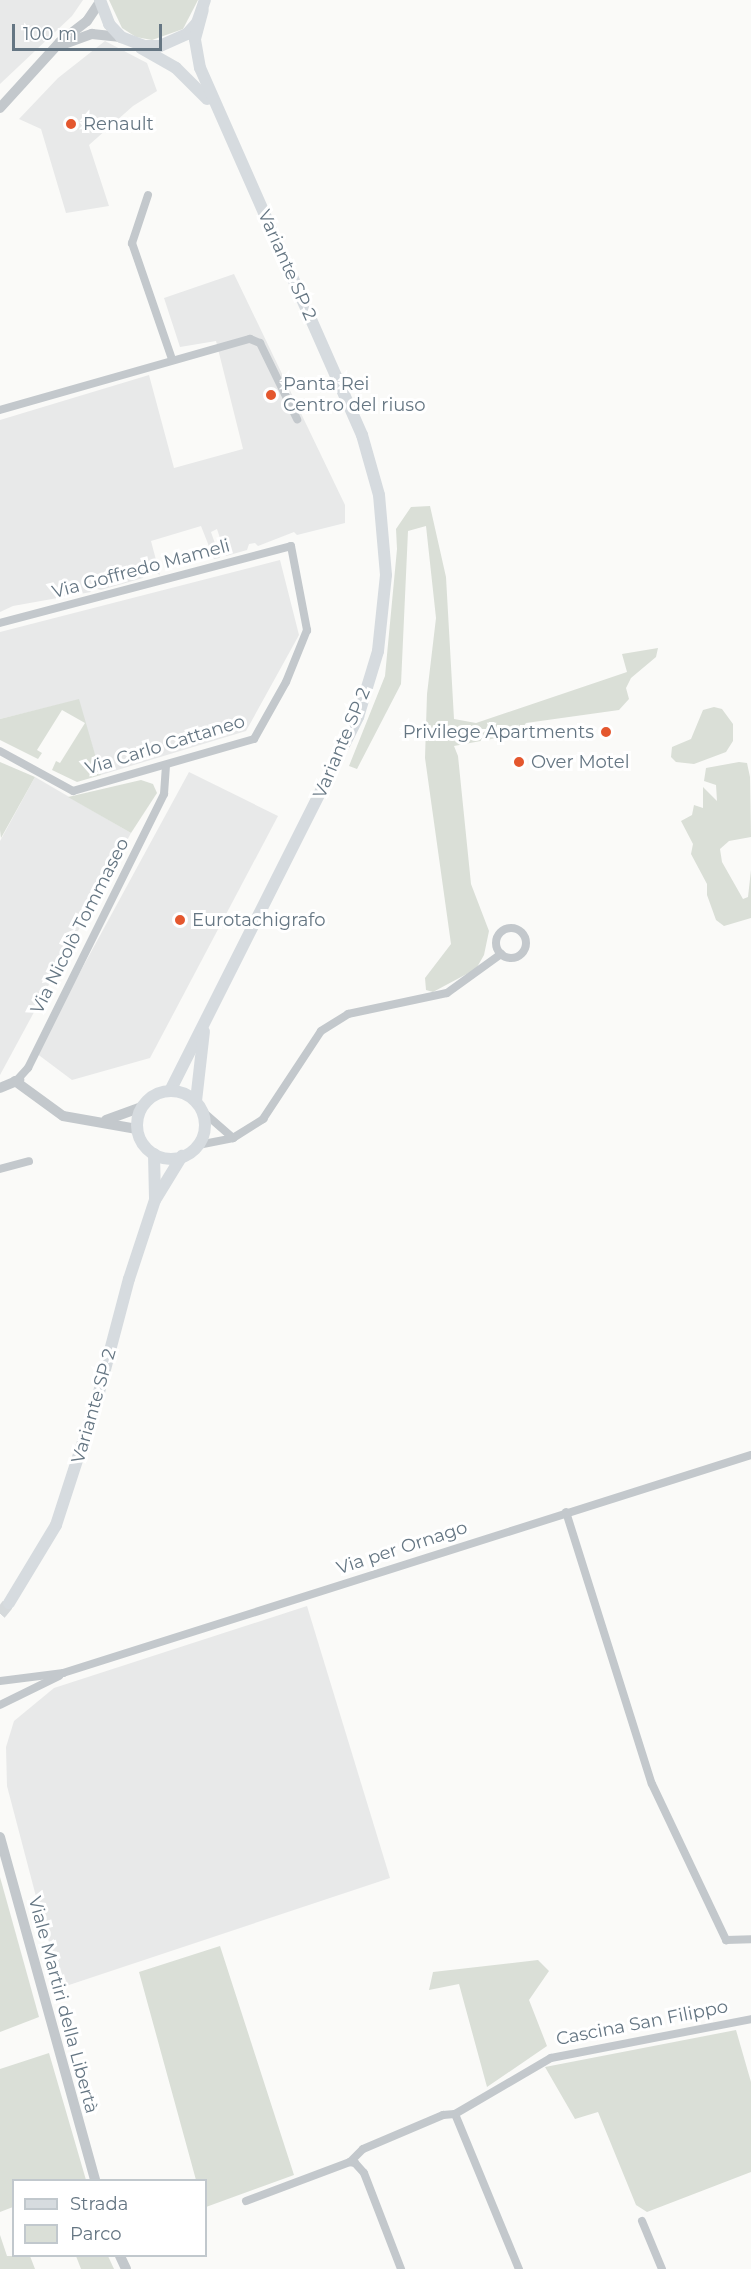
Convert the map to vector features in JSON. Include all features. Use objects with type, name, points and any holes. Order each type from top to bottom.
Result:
[{"type":"main road","points":[[100,1],[109,24],[126,40],[160,46],[174,42],[192,28],[204,5]]},
{"type":"main road","name":"Variante SP 2","points":[[170,1091],[358,717],[381,632],[386,574],[381,505],[362,435],[218,115],[195,52],[204,5]]},
{"type":"main road","name":"Variante SP 2","points":[[126,40],[190,79],[218,115]]},
{"type":"main road","name":"Variante SP 2","points":[[9,1603],[48,1543],[71,1485],[129,1279],[155,1200],[182,1156],[198,1144],[204,1132],[199,1106],[205,1018]]},
{"type":"main road","points":[[182,1156],[154,1154],[143,1143],[137,1129],[142,1107],[154,1095],[170,1091],[199,1106]]},
{"type":"main road","name":"Variante SP 2","points":[[154,1154],[155,1200]]},
{"type":"street","points":[[0,108],[52,52],[87,21],[100,1]]},
{"type":"street","points":[[52,52],[83,36],[126,40]]},
{"type":"street","points":[[148,195],[132,243],[172,359]]},
{"type":"street","points":[[0,410],[172,359],[250,339],[260,343],[297,419]]},
{"type":"street","name":"Via Goffredo Mameli","points":[[0,623],[291,546]]},
{"type":"street","name":"Via Carlo Cattaneo","points":[[0,751],[74,791],[254,739],[291,673],[307,630],[291,546]]},
{"type":"street","name":"Via Nicolò Tommaseo","points":[[16,1080],[28,1068],[164,795],[166,765]]},
{"type":"street","points":[[198,1144],[233,1138],[262,1119],[312,1039],[348,1014],[447,993],[501,954]]},
{"type":"street","points":[[0,1088],[16,1080],[63,1116],[106,1120],[137,1129]]},
{"type":"street","points":[[199,1106],[233,1138]]},
{"type":"street","points":[[106,1120],[142,1107]]},
{"type":"street","points":[[0,1169],[29,1161]]},
{"type":"street","name":"Via per Ornago","points":[[0,1705],[63,1673],[751,1455]]},
{"type":"street","points":[[566,1512],[652,1784],[726,1940],[751,1939]]},
{"type":"street","name":"Via per Ornago","points":[[0,1681],[63,1673]]},
{"type":"street","name":"Viale Martiri della Libertà","points":[[0,1838],[94,2179]]},
{"type":"street","name":"Cascina San Filippo","points":[[246,2201],[350,2162],[363,2149],[443,2115],[455,2114],[551,2058],[751,2019]]},
{"type":"street","points":[[455,2114],[519,2269]]},
{"type":"street","points":[[350,2162],[364,2173],[401,2269]]},
{"type":"street","points":[[642,2221],[662,2269]]},
{"type":"shaded area","points":[[0,0],[83,0],[72,16],[0,84]]},
{"type":"shaded area","name":"Renault","points":[[105,41],[147,63],[157,91],[133,106],[89,145],[109,206],[66,213],[41,129],[19,119],[58,78]]},
{"type":"shaded area","points":[[234,274],[345,505],[345,523],[297,535],[294,532],[258,546],[255,543],[249,544],[247,550],[226,556],[217,529],[211,532],[220,558],[214,559],[201,526],[151,541],[160,575],[152,570],[145,572],[143,578],[101,590],[90,587],[91,592],[13,606],[0,612],[0,420],[149,375],[174,468],[243,449],[216,341],[180,347],[164,298]]},
{"type":"shaded area","points":[[280,560],[299,635],[246,731],[101,775],[78,700],[0,719],[0,632]]},
{"type":"shaded area","points":[[189,772],[278,816],[150,1058],[72,1080],[36,1053]]},
{"type":"shaded area","points":[[35,777],[131,833],[0,1075],[0,841]]},
{"type":"shaded area","points":[[307,1606],[390,1878],[60,1988],[7,1786],[6,1747],[14,1721],[54,1688]]},
{"type":"green space","points":[[109,0],[198,0],[183,29],[152,40],[136,37],[122,28]]},
{"type":"green space","points":[[430,506],[446,577],[454,719],[476,723],[627,672],[622,654],[658,648],[656,657],[631,678],[626,688],[629,699],[619,710],[526,723],[518,734],[454,746],[458,756],[471,884],[489,931],[484,955],[476,969],[433,992],[426,990],[425,978],[451,944],[425,758],[427,694],[436,618],[426,526],[408,531],[401,684],[357,769],[349,766],[385,676],[397,549],[396,529],[411,507]]},
{"type":"green space","points":[[79,699],[101,775],[77,782],[52,770],[56,761],[60,763],[85,723],[62,710],[37,750],[42,753],[38,759],[0,740],[0,719]]},
{"type":"green space","points":[[714,707],[722,709],[733,724],[733,741],[726,752],[694,764],[676,762],[671,757],[672,747],[691,739],[703,710]]},
{"type":"green space","points":[[0,762],[35,777],[1,838],[0,830]]},
{"type":"green space","points":[[739,762],[747,763],[750,777],[751,837],[729,841],[720,849],[722,862],[743,899],[748,897],[751,870],[751,918],[724,926],[716,920],[707,895],[707,884],[691,854],[693,844],[681,821],[692,815],[694,805],[703,808],[703,787],[717,801],[716,785],[704,781],[706,768]]},
{"type":"green space","points":[[141,780],[153,784],[157,793],[131,833],[68,797]]},
{"type":"green space","points":[[0,1877],[39,2017],[0,2032]]},
{"type":"green space","points":[[220,1946],[294,2175],[207,2207],[207,2179],[196,2179],[139,1972]]},
{"type":"green space","points":[[538,1960],[549,1971],[529,2000],[547,2046],[487,2087],[459,1984],[429,1990],[433,1972]]},
{"type":"green space","points":[[736,2030],[751,2082],[751,2172],[647,2212],[636,2205],[598,2112],[575,2119],[545,2067]]},
{"type":"green space","points":[[49,2053],[86,2179],[12,2179],[12,2207],[0,2212],[0,2069]]},
{"type":"green space","points":[[0,2235],[7,2256],[30,2257],[35,2269],[0,2269]]},
{"type":"green space","points":[[76,2257],[108,2257],[114,2269],[81,2269]]},
{"type":"tunnel","points":[[0,1614],[9,1603]]},
{"type":"place","name":"Renault","points":[[71,124]]},
{"type":"place","name":"Panta Rei Centro del riuso","points":[[271,395]]},
{"type":"place","name":"Privilege Apartments","points":[[606,732]]},
{"type":"place","name":"Over Motel","points":[[519,762]]},
{"type":"place","name":"Eurotachigrafo","points":[[180,920]]}]
